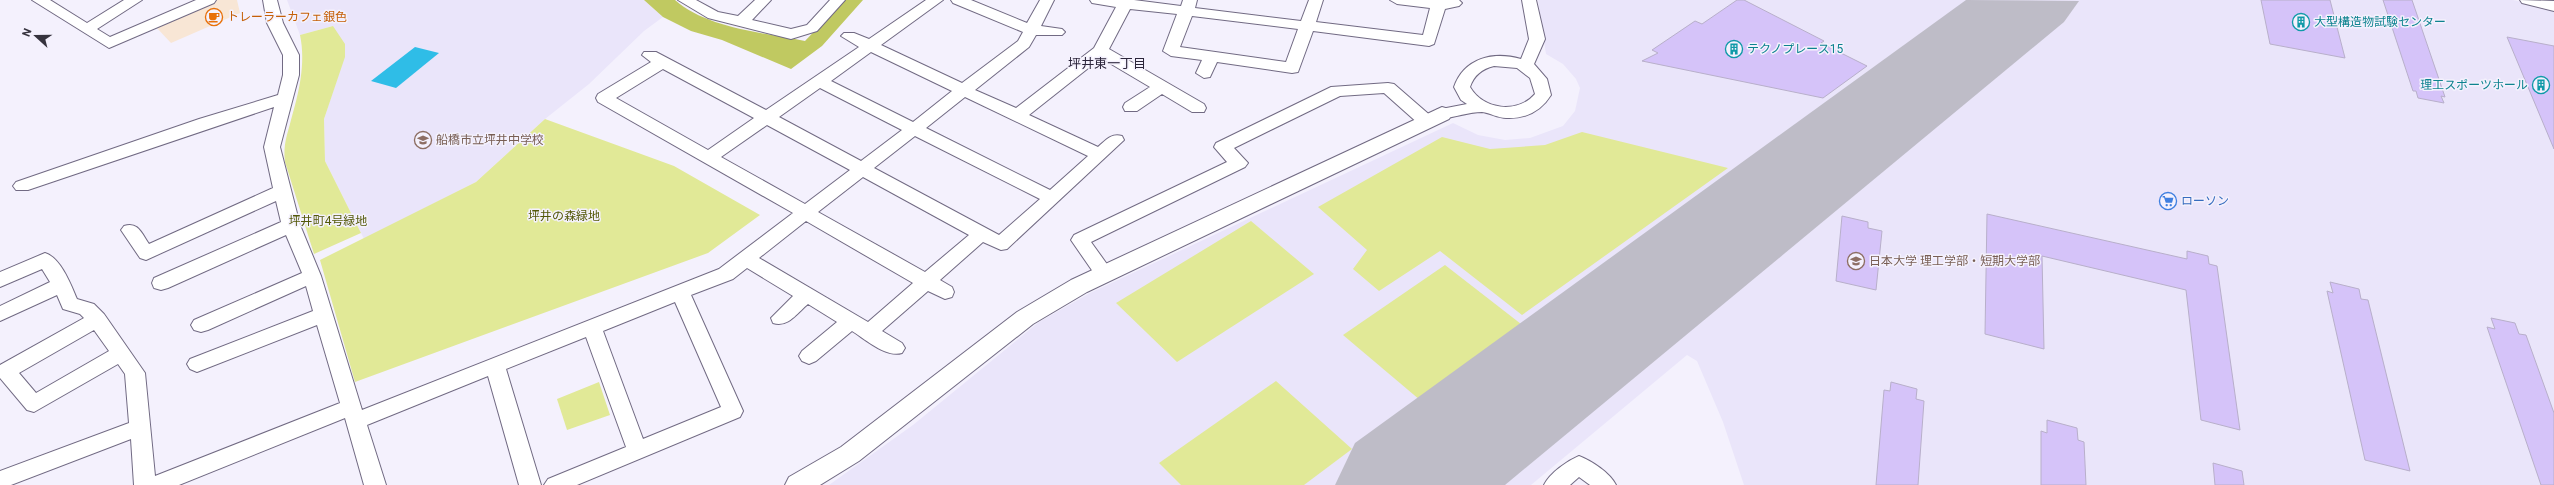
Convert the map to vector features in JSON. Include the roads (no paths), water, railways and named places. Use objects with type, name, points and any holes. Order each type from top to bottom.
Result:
[{"type":"street","points":[[39,0],[109,43],[210,0]]},
{"type":"street","points":[[87,29],[135,0]]},
{"type":"street","points":[[270,0],[275,22],[291,55],[291,75],[272,147],[291,225],[312,276],[375,485]]},
{"type":"street","points":[[741,22],[764,0]]},
{"type":"street","points":[[688,1],[713,15],[791,34],[812,28],[838,0]]},
{"type":"street","points":[[710,157],[936,0]]},
{"type":"street","points":[[958,0],[1031,30],[1057,32]]},
{"type":"street","points":[[156,485],[495,365],[726,274],[1024,44],[1047,0]]},
{"type":"street","points":[[1097,0],[1126,4],[1188,6],[1308,26],[1429,41],[1438,5]]},
{"type":"street","points":[[1188,6],[1171,51],[1292,68],[1316,0]]},
{"type":"street","points":[[1397,0],[1438,5],[1454,3]]},
{"type":"street","points":[[1525,67],[1536,39],[1529,0]]},
{"type":"street","points":[[2527,0],[2554,6]]},
{"type":"street","points":[[1018,115],[1100,51],[1126,4]]},
{"type":"street","points":[[849,36],[965,89],[1100,155]]},
{"type":"street","points":[[1100,51],[1198,108]]},
{"type":"street","points":[[1204,73],[1212,57]]},
{"type":"street","points":[[946,292],[604,98],[657,58],[1002,244],[1116,140]]},
{"type":"street","points":[[1501,61],[1525,67],[1536,74],[1541,83],[1543,95],[1534,106],[1523,111],[1506,113],[1482,107],[1467,96],[1462,87],[1465,78],[1471,70],[1481,64],[1501,61]]},
{"type":"street","points":[[818,82],[1052,198]]},
{"type":"street","points":[[1130,107],[1162,87]]},
{"type":"street","points":[[1105,274],[1080,240],[1239,162],[1222,147],[1337,91],[1388,88],[1434,118],[1482,107]]},
{"type":"street","points":[[798,485],[850,454],[1025,318],[1079,286],[1434,118],[1467,96]]},
{"type":"street","points":[[22,186],[212,120],[286,98]]},
{"type":"street","points":[[130,230],[146,253],[282,191]]},
{"type":"street","points":[[161,283],[291,225]]},
{"type":"street","points":[[869,332],[981,234]]},
{"type":"street","points":[[747,259],[895,348]]},
{"type":"street","points":[[0,280],[45,260],[62,285],[70,304],[87,310],[97,319],[135,373],[145,485]]},
{"type":"street","points":[[201,325],[312,276]]},
{"type":"street","points":[[0,314],[62,285]]},
{"type":"street","points":[[555,485],[733,410],[681,293]]},
{"type":"street","points":[[780,318],[807,294]]},
{"type":"street","points":[[197,364],[324,315]]},
{"type":"street","points":[[97,319],[6,371],[34,404],[120,353]]},
{"type":"street","points":[[809,356],[851,321]]},
{"type":"street","points":[[592,327],[637,450]]},
{"type":"street","points":[[495,365],[530,485]]},
{"type":"street","points":[[0,480],[140,427]]},
{"type":"street","points":[[1555,485],[1579,465],[1605,485]]},
{"type":"water","points":[[415,47],[439,53],[396,88],[371,81]]},
{"type":"place","name":"トレーラーカフェ銀色","points":[[214,17]]},
{"type":"place","name":"大型構造物試験センター","points":[[2301,22]]},
{"type":"place","name":"テクノプレース15","points":[[1734,49]]},
{"type":"place","name":"理工スポーツホール","points":[[2541,85]]},
{"type":"place","name":"船橋市立坪井中学校","points":[[423,140]]},
{"type":"place","name":"ローソン","points":[[2168,201]]},
{"type":"place","name":"日本大学 理工学部・短期大学部","points":[[1856,261]]},
{"type":"district","name":"坪井東一丁目","points":[[1107,63]]},
{"type":"park label","name":"坪井の森緑地","points":[[564,216]]},
{"type":"park label","name":"坪井町4号緑地","points":[[328,221]]}]
